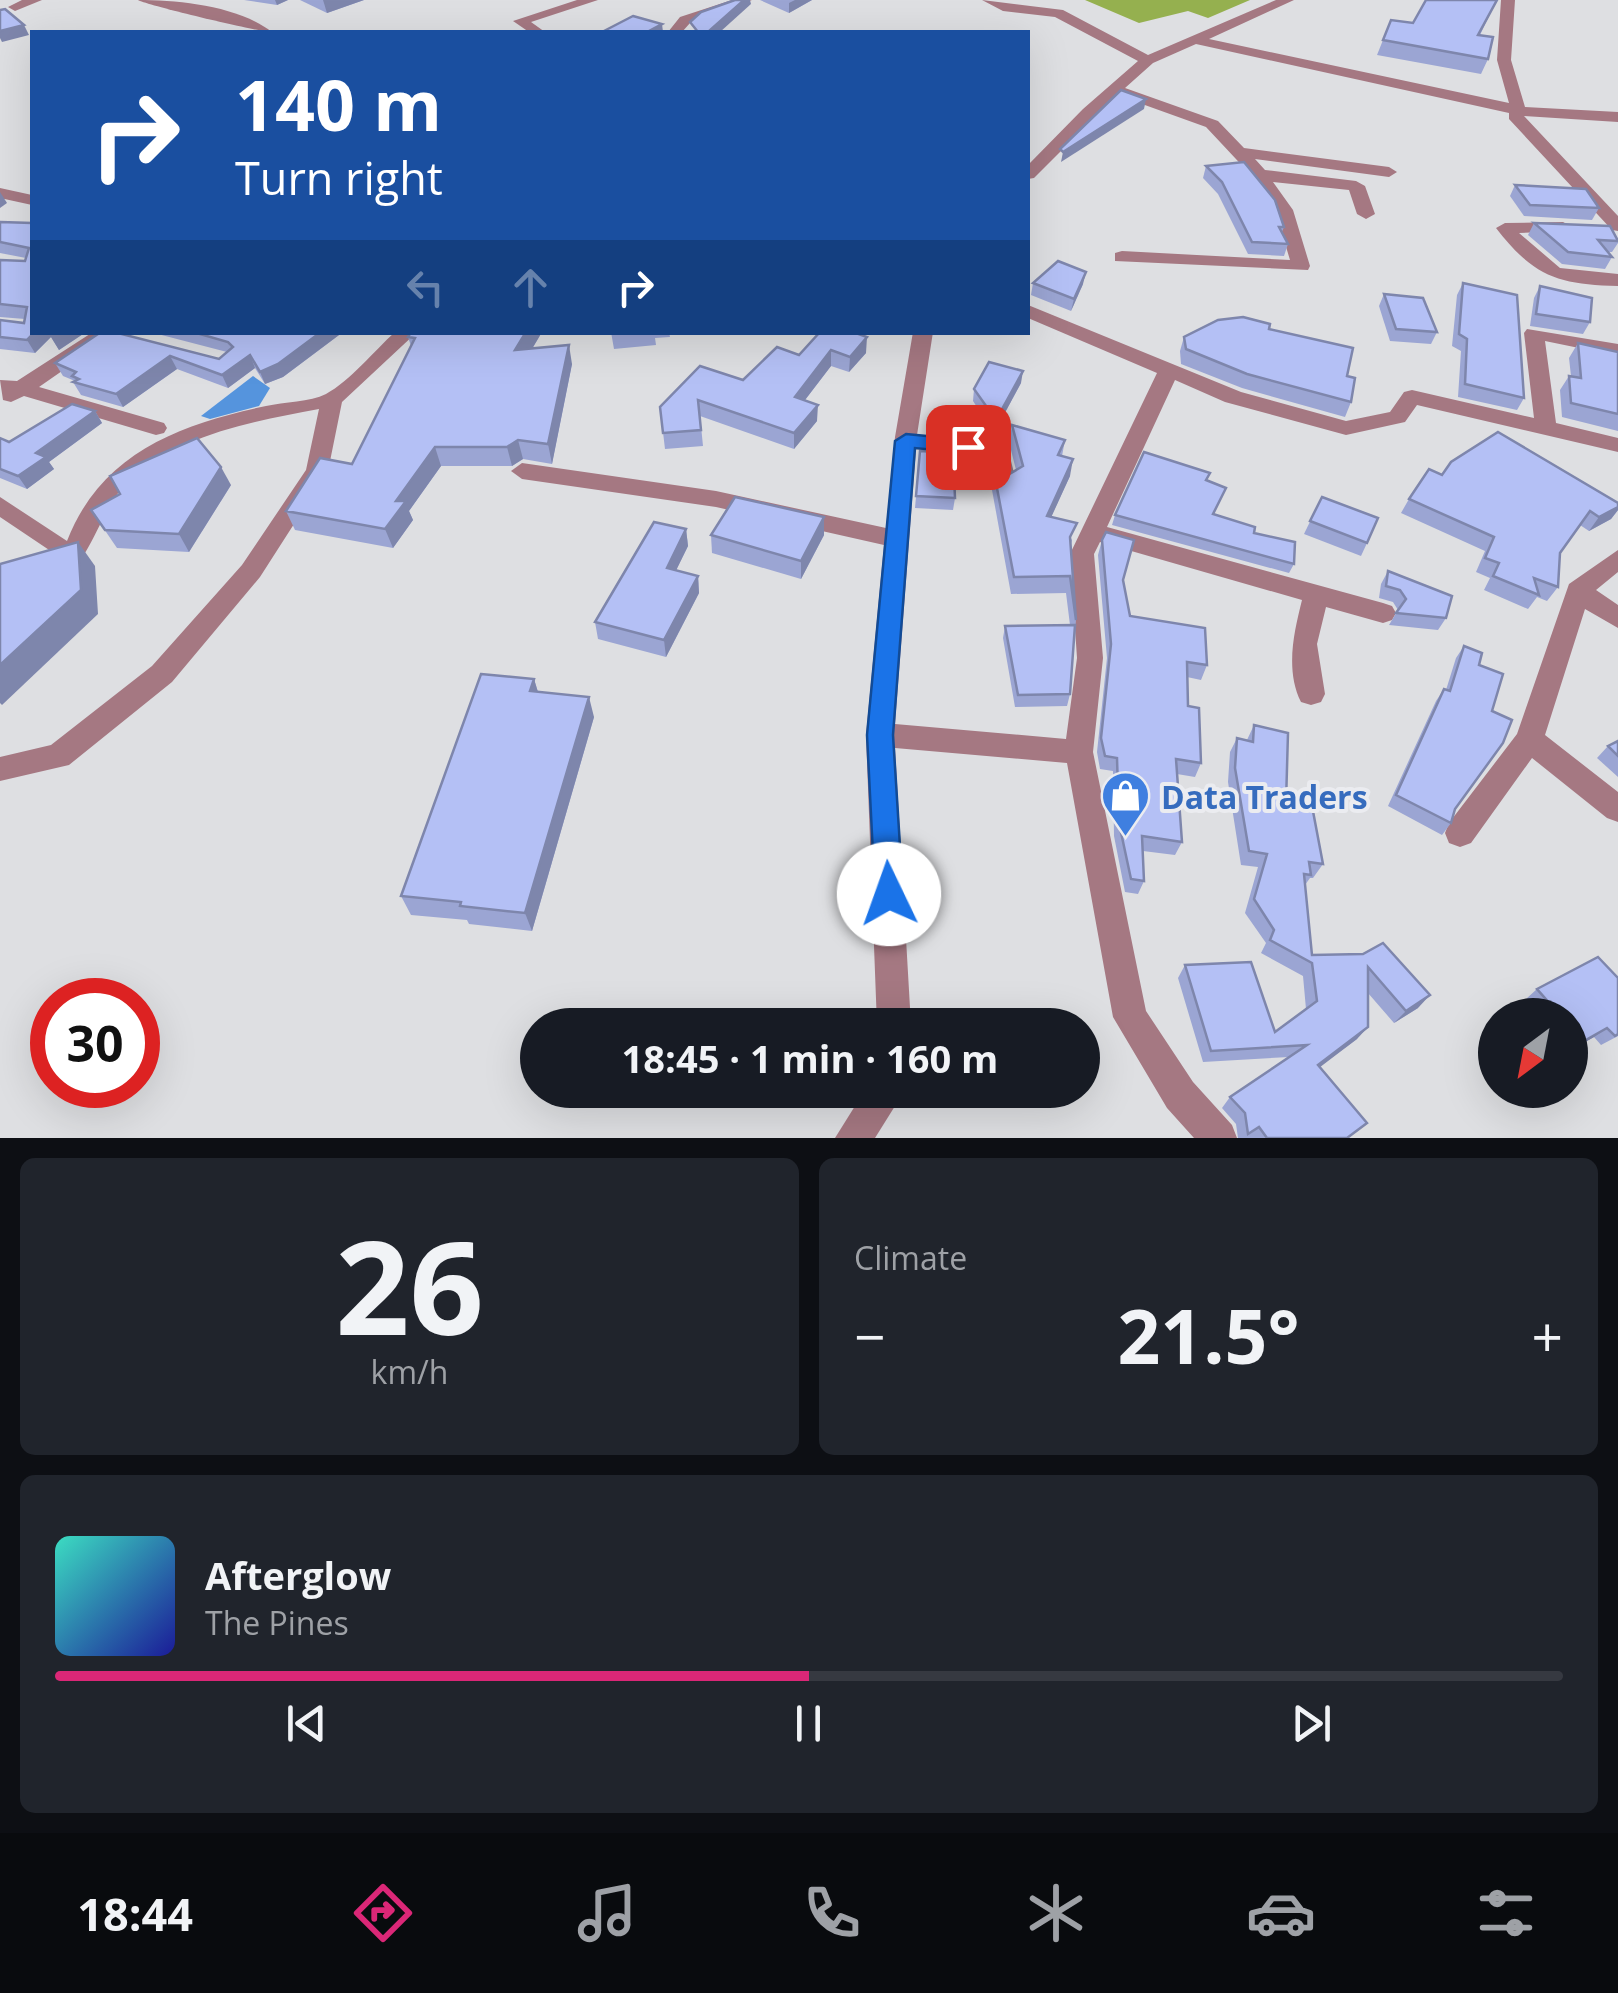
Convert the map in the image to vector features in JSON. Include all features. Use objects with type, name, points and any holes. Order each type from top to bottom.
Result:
[{"type":"street","points":[[15,7],[36,0]]},
{"type":"street","points":[[145,0],[232,17],[260,30]]},
{"type":"street","points":[[535,30],[520,21],[591,0]]},
{"type":"street","points":[[677,30],[685,20],[745,0]]},
{"type":"street","points":[[988,0],[1003,7],[1058,13],[1148,60]]},
{"type":"street","points":[[1030,172],[1148,60],[1287,0]]},
{"type":"street","points":[[1508,0],[1504,60],[1519,112]]},
{"type":"street","points":[[1191,40],[1463,95],[1519,112],[1618,117]]},
{"type":"street","points":[[1115,89],[1197,115],[1239,152],[1284,210],[1301,266],[1122,256]]},
{"type":"street","points":[[1519,112],[1515,116],[1603,228]]},
{"type":"street","points":[[1239,152],[1389,172]]},
{"type":"street","points":[[1260,176],[1356,186],[1366,214]]},
{"type":"street","points":[[0,193],[30,200]]},
{"type":"street","points":[[1603,228],[1505,228],[1542,270],[1569,279],[1618,280]]},
{"type":"street","points":[[1030,312],[1234,397],[1346,428],[1397,416],[1412,397],[1617,446]]},
{"type":"street","points":[[1546,428],[1534,334],[1618,350]]},
{"type":"street","points":[[0,402],[10,388],[111,335]]},
{"type":"street","points":[[0,505],[73,557],[94,507],[140,458],[213,424],[332,400],[404,335]]},
{"type":"street","points":[[893,1008],[880,735],[906,441],[923,335]]},
{"type":"street","points":[[1169,370],[1082,554],[1090,658],[1079,752],[1130,1018],[1180,1095],[1219,1138]]},
{"type":"street","points":[[10,388],[156,428]]},
{"type":"street","points":[[0,769],[59,756],[162,674],[251,571],[317,471],[332,400]]},
{"type":"street","points":[[906,441],[999,450],[1004,481]]},
{"type":"street","points":[[522,470],[716,499],[898,540]]},
{"type":"street","points":[[1092,531],[1383,613]]},
{"type":"street","points":[[1460,833],[1529,739],[1578,590],[1618,559]]},
{"type":"street","points":[[1578,590],[1618,618]]},
{"type":"street","points":[[1311,694],[1304,644],[1316,594]]},
{"type":"street","points":[[880,735],[1079,752]]},
{"type":"street","points":[[1529,739],[1618,810]]},
{"type":"street","points":[[853,1138],[874,1108]]},
{"type":"green space","points":[[1085,0],[1250,0],[1208,18],[1188,11],[1139,23]]},
{"type":"water","points":[[253,376],[270,388],[259,406],[210,419],[201,416]]},
{"type":"building","points":[[744,0],[710,30],[696,30],[690,22],[701,12]]},
{"type":"building","points":[[1426,0],[1497,0],[1478,35],[1493,37],[1488,59],[1383,40],[1391,20],[1413,23]]},
{"type":"building","points":[[5,9],[24,25],[0,31],[0,10]]},
{"type":"building","points":[[633,16],[662,24],[651,30],[606,30]]},
{"type":"building","points":[[1121,90],[1146,99],[1063,152],[1060,149]]},
{"type":"building","points":[[1244,162],[1275,200],[1284,227],[1279,227],[1288,244],[1252,242],[1222,182],[1206,166]]},
{"type":"building","points":[[1515,185],[1586,189],[1599,208],[1530,205]]},
{"type":"building","points":[[0,222],[30,223],[32,335],[27,340],[0,337],[0,320],[24,323],[27,307],[0,304],[0,260],[25,261],[29,248],[0,242]]},
{"type":"building","points":[[1534,223],[1610,226],[1618,241],[1598,240],[1612,257],[1568,252]]},
{"type":"building","points":[[1058,261],[1086,272],[1074,299],[1033,283]]},
{"type":"building","points":[[1463,283],[1517,295],[1524,398],[1465,384],[1467,339],[1459,334]]},
{"type":"building","points":[[1540,286],[1592,298],[1590,322],[1536,314]]},
{"type":"building","points":[[1384,294],[1423,298],[1437,332],[1396,329]]},
{"type":"building","points":[[1243,317],[1270,324],[1269,329],[1353,348],[1347,376],[1355,378],[1351,402],[1247,374],[1186,349],[1184,337],[1218,320]]},
{"type":"building","points":[[97,335],[126,335],[219,359],[233,347],[204,335],[317,335],[278,364],[260,372],[250,355],[222,375],[170,356],[116,394],[73,382],[79,379],[72,376],[76,372],[55,363]]},
{"type":"building","points":[[524,335],[515,350],[569,345],[548,444],[518,440],[507,447],[435,447],[396,501],[406,501],[385,529],[286,511],[320,458],[352,464],[415,338],[408,337]]},
{"type":"building","points":[[817,335],[867,337],[850,357],[831,350],[795,397],[818,405],[794,433],[698,400],[701,430],[663,433],[660,407],[700,366],[743,380],[777,347],[799,355]]},
{"type":"building","points":[[1578,343],[1618,352],[1618,414],[1571,403],[1569,376],[1581,378]]},
{"type":"building","points":[[989,362],[1023,371],[996,420],[974,389]]},
{"type":"building","points":[[72,404],[95,411],[36,453],[46,457],[18,476],[0,469],[0,438],[9,442]]},
{"type":"building","points":[[1012,425],[1065,440],[1058,455],[1073,459],[1047,516],[1077,523],[1070,537],[1076,620],[1070,576],[1014,577],[992,462],[998,474],[1006,476],[1023,466]]},
{"type":"building","points":[[1498,432],[1618,503],[1618,507],[1599,517],[1590,511],[1560,553],[1558,587],[1534,578],[1539,595],[1493,576],[1499,563],[1485,558],[1494,537],[1409,499],[1429,469],[1442,475],[1451,462]]},
{"type":"building","points":[[197,438],[221,467],[179,534],[105,530],[91,510],[120,494],[110,476]]},
{"type":"building","points":[[920,451],[953,453],[955,498],[916,496]]},
{"type":"building","points":[[1144,452],[1210,473],[1206,480],[1226,488],[1213,514],[1255,527],[1254,533],[1295,542],[1294,564],[1115,515]]},
{"type":"building","points":[[735,497],[824,517],[801,561],[711,535]]},
{"type":"building","points":[[1322,497],[1378,518],[1367,543],[1310,521]]},
{"type":"building","points":[[654,522],[686,529],[667,568],[698,576],[664,640],[595,622]]},
{"type":"building","points":[[1106,532],[1134,540],[1123,580],[1130,616],[1205,628],[1207,665],[1187,662],[1188,706],[1199,708],[1201,763],[1176,759],[1182,842],[1142,836],[1144,881],[1131,879],[1119,823],[1117,758],[1105,756],[1101,738],[1111,644],[1102,540]]},
{"type":"building","points":[[78,542],[81,590],[0,665],[0,564]]},
{"type":"building","points":[[1388,571],[1452,596],[1446,618],[1396,613],[1406,599],[1400,590],[1386,586]]},
{"type":"building","points":[[1075,625],[1070,694],[1018,695],[1005,626]]},
{"type":"building","points":[[1464,646],[1482,653],[1479,665],[1503,674],[1492,711],[1512,720],[1503,743],[1455,809],[1451,823],[1396,795],[1444,689],[1450,691]]},
{"type":"building","points":[[481,674],[534,679],[530,691],[589,697],[525,913],[401,896]]},
{"type":"building","points":[[1254,725],[1288,733],[1286,803],[1312,806],[1323,864],[1309,862],[1311,875],[1304,874],[1312,955],[1363,954],[1383,943],[1430,995],[1406,1011],[1368,967],[1368,1027],[1318,1065],[1367,1123],[1347,1138],[1267,1138],[1259,1127],[1248,1134],[1245,1113],[1230,1097],[1307,1045],[1211,1051],[1185,965],[1251,962],[1275,1032],[1317,1001],[1312,963],[1270,940],[1274,930],[1254,899],[1267,854],[1249,851],[1235,768],[1237,738],[1253,742]]},
{"type":"building","points":[[1618,741],[1618,756],[1608,746]]},
{"type":"building","points":[[1598,957],[1618,978],[1618,1034],[1615,1036],[1607,1028],[1588,1039],[1588,998],[1545,998],[1537,989]]},
{"type":"place","name":"Data Traders","points":[[1126,838]]},
{"type":"route","points":[[889,894],[880,735],[906,441],[968,447]]}]
